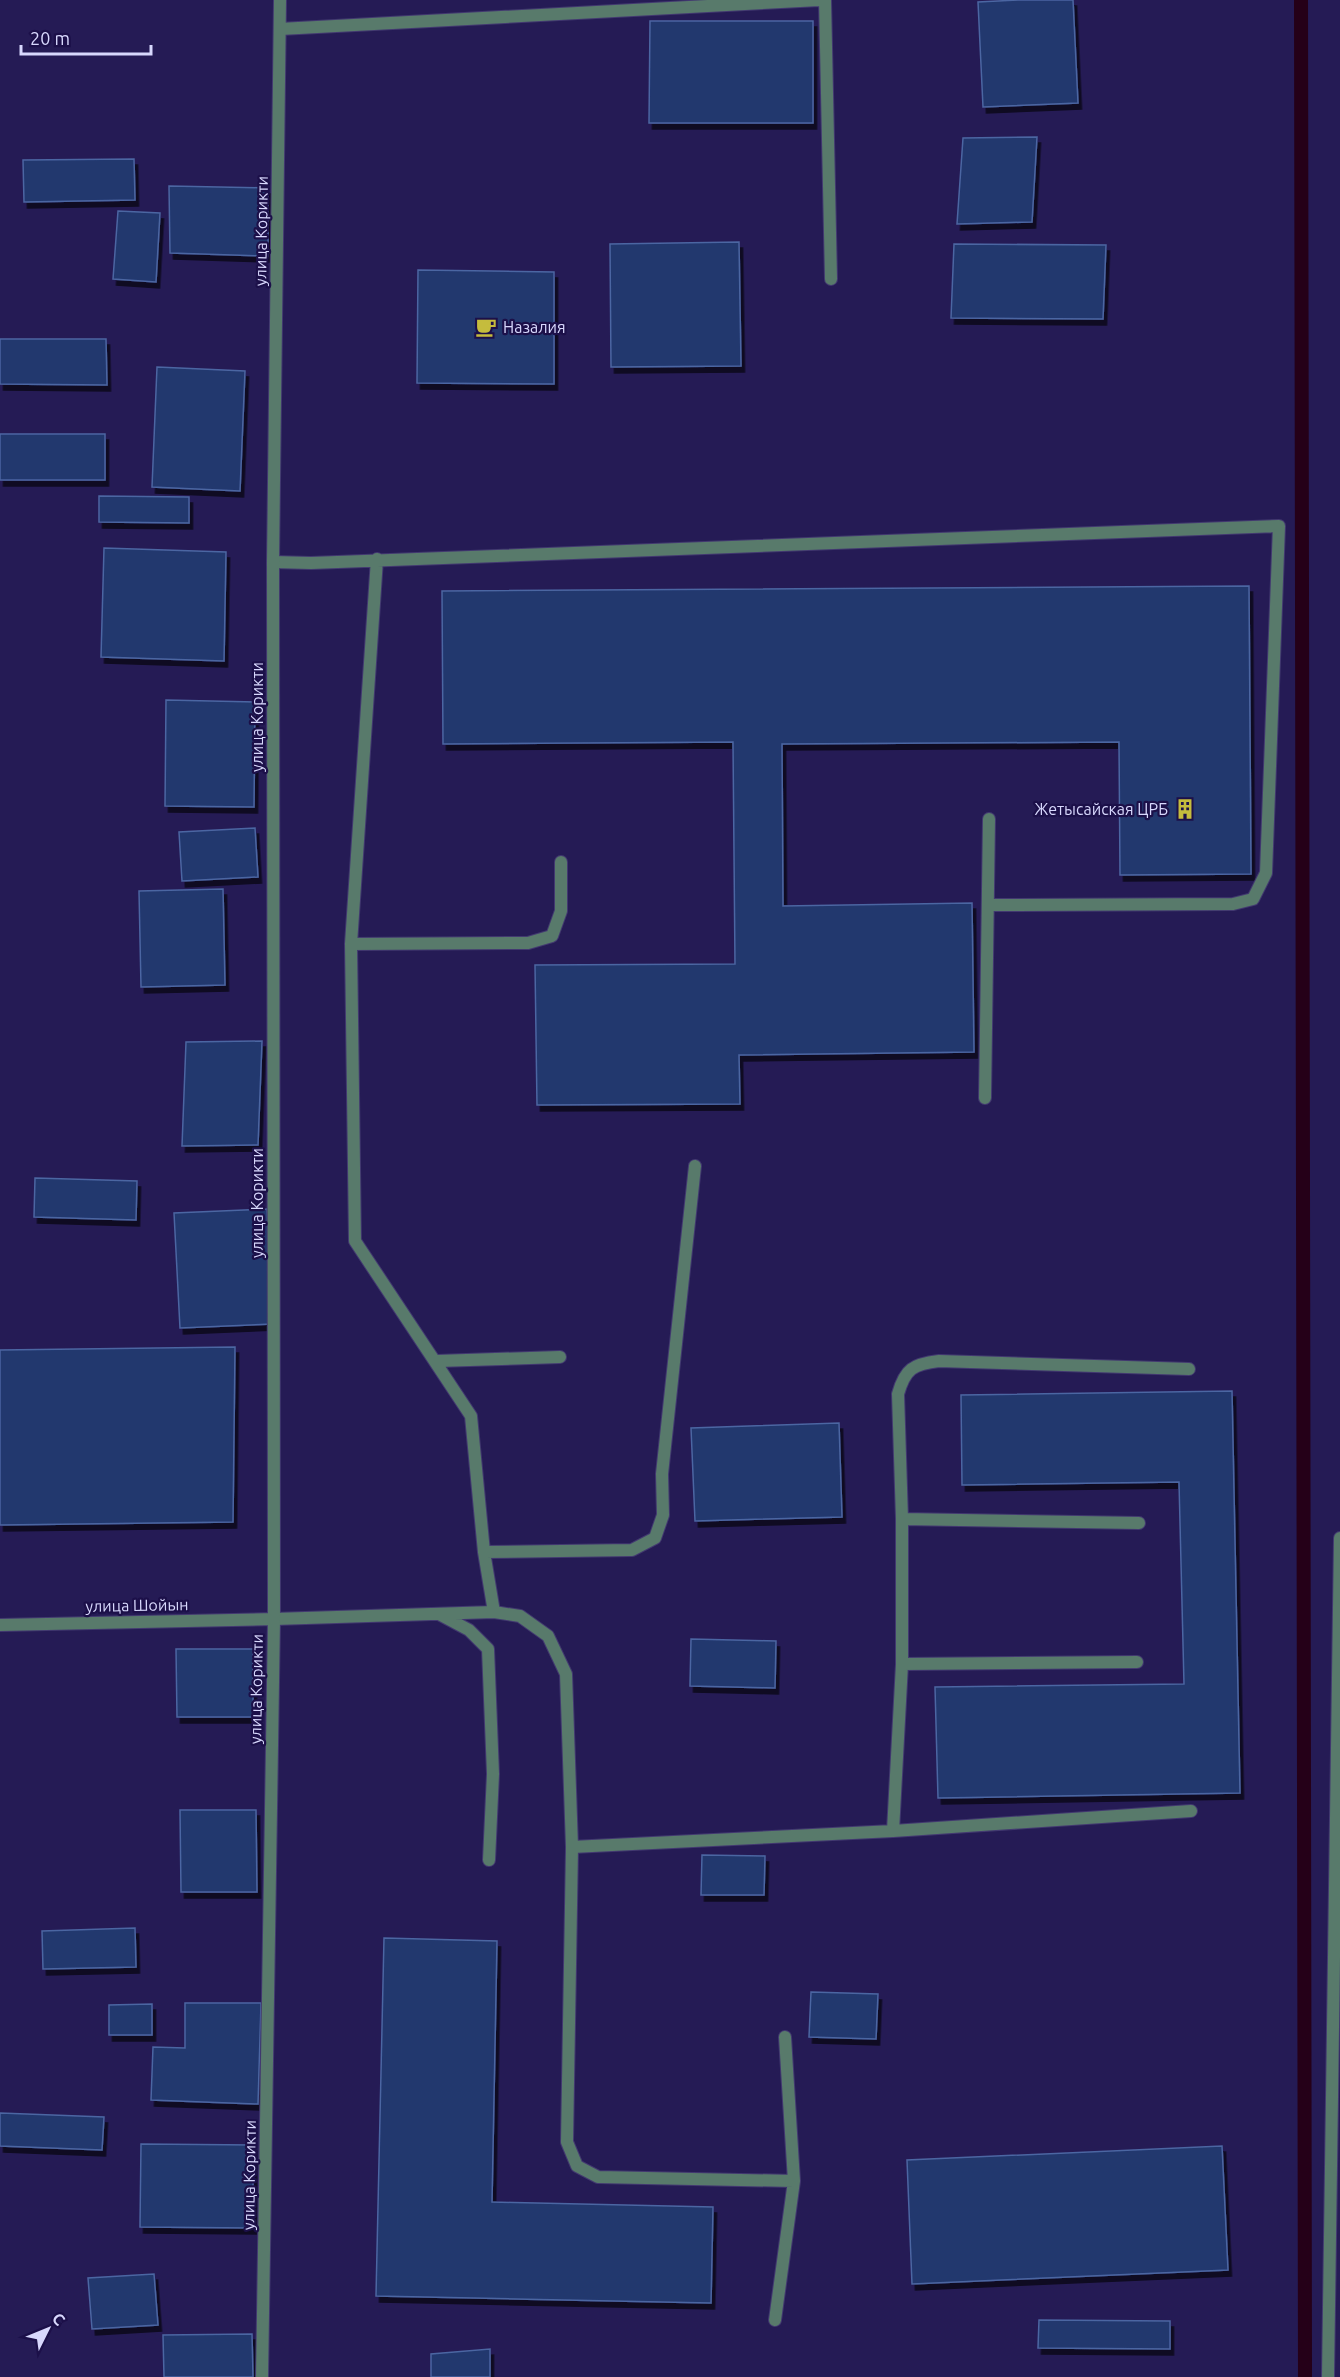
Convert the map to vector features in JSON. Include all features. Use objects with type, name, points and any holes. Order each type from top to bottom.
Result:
[{"type":"street","name":"улица Корикти","points":[[262,2377],[274,1618],[273,562],[280,0]]},
{"type":"street","points":[[280,29],[819,0]]},
{"type":"street","points":[[825,0],[831,279]]},
{"type":"street","points":[[273,562],[1280,526],[1266,873],[1253,899],[1233,904],[988,904]]},
{"type":"street","points":[[377,560],[351,944],[355,1241],[437,1361],[471,1416],[484,1552],[494,1612]]},
{"type":"street","points":[[985,1098],[989,819]]},
{"type":"street","points":[[351,944],[528,944],[552,936],[561,911],[561,862]]},
{"type":"street","points":[[484,1552],[632,1550],[655,1538],[663,1515],[662,1474],[695,1166]]},
{"type":"street","points":[[437,1361],[560,1357]]},
{"type":"street","points":[[893,1831],[902,1664],[902,1519],[898,1394],[903,1377],[918,1364],[939,1360],[1189,1369]]},
{"type":"street","points":[[902,1519],[1139,1523]]},
{"type":"street","points":[[1328,2377],[1340,1538]]},
{"type":"street","name":"улица Шойын","points":[[0,1625],[494,1612],[520,1616],[548,1636],[566,1674],[572,1847],[567,2142],[577,2166],[598,2177],[794,2181]]},
{"type":"street","points":[[438,1613],[469,1630],[488,1649],[493,1774],[489,1860]]},
{"type":"street","points":[[902,1664],[1137,1662]]},
{"type":"street","points":[[572,1847],[893,1831],[1191,1811]]},
{"type":"street","points":[[775,2320],[794,2181],[785,2037]]},
{"type":"building","points":[[1073,0],[1078,103],[983,107],[978,2]]},
{"type":"building","points":[[650,21],[813,21],[813,123],[649,123]]},
{"type":"building","points":[[1037,137],[1032,222],[957,224],[963,138]]},
{"type":"building","points":[[134,159],[135,200],[24,202],[23,160]]},
{"type":"building","points":[[169,186],[268,188],[268,256],[170,253]]},
{"type":"building","points":[[118,211],[160,213],[156,282],[113,279]]},
{"type":"building","points":[[739,242],[741,366],[611,367],[610,244]]},
{"type":"building","points":[[954,244],[1106,245],[1103,319],[951,318]]},
{"type":"building","name":"Назалия","points":[[418,270],[554,272],[554,384],[417,383]]},
{"type":"building","points":[[0,339],[106,339],[107,385],[0,384]]},
{"type":"building","points":[[157,367],[245,371],[240,491],[152,487]]},
{"type":"building","points":[[0,434],[105,434],[105,480],[0,480]]},
{"type":"building","points":[[99,496],[189,497],[189,523],[99,522]]},
{"type":"building","points":[[104,548],[226,552],[224,661],[101,657]]},
{"type":"building","name":"Жетысайская ЦРБ","points":[[1249,586],[1251,874],[1120,875],[1119,742],[782,744],[783,906],[972,903],[974,1052],[739,1055],[740,1104],[537,1105],[535,965],[735,964],[733,742],[443,744],[442,591]]},
{"type":"building","points":[[166,700],[255,702],[254,807],[165,806]]},
{"type":"building","points":[[255,828],[258,877],[182,881],[179,832]]},
{"type":"building","points":[[223,889],[225,985],[141,987],[139,891]]},
{"type":"building","points":[[262,1041],[258,1145],[182,1146],[186,1042]]},
{"type":"building","points":[[35,1178],[137,1181],[136,1220],[34,1217]]},
{"type":"building","points":[[267,1209],[272,1324],[180,1328],[174,1213]]},
{"type":"building","points":[[235,1347],[233,1522],[0,1525],[0,1350]]},
{"type":"building","points":[[1232,1391],[1240,1793],[938,1798],[935,1687],[1184,1684],[1179,1482],[962,1485],[961,1395]]},
{"type":"building","points":[[839,1423],[842,1517],[695,1521],[691,1428]]},
{"type":"building","points":[[691,1639],[776,1641],[775,1688],[690,1686]]},
{"type":"building","points":[[176,1649],[253,1649],[253,1717],[177,1717]]},
{"type":"building","points":[[180,1810],[256,1810],[257,1892],[181,1892]]},
{"type":"building","points":[[702,1855],[765,1856],[764,1895],[701,1895]]},
{"type":"building","points":[[135,1928],[136,1967],[43,1969],[42,1931]]},
{"type":"building","points":[[384,1938],[497,1941],[492,2202],[713,2207],[711,2303],[376,2296]]},
{"type":"building","points":[[811,1992],[878,1994],[876,2039],[809,2037]]},
{"type":"building","points":[[185,2003],[261,2003],[258,2104],[151,2100],[153,2047],[185,2048]]},
{"type":"building","points":[[152,2004],[152,2035],[109,2035],[109,2005]]},
{"type":"building","points":[[0,2113],[104,2117],[102,2150],[0,2146]]},
{"type":"building","points":[[141,2144],[253,2145],[253,2228],[140,2227]]},
{"type":"building","points":[[1222,2146],[1228,2270],[912,2284],[907,2160]]},
{"type":"building","points":[[154,2274],[158,2325],[92,2329],[88,2278]]},
{"type":"building","points":[[1039,2320],[1170,2321],[1170,2349],[1038,2348]]},
{"type":"building","points":[[252,2334],[253,2377],[164,2377],[163,2335]]},
{"type":"building","points":[[490,2349],[490,2377],[431,2377],[431,2354]]},
{"type":"waterway","points":[[1301,0],[1305,2377]]},
{"type":"place","name":"Назалия","points":[[486,327]]},
{"type":"place","name":"Жетысайская ЦРБ","points":[[1185,809]]}]
